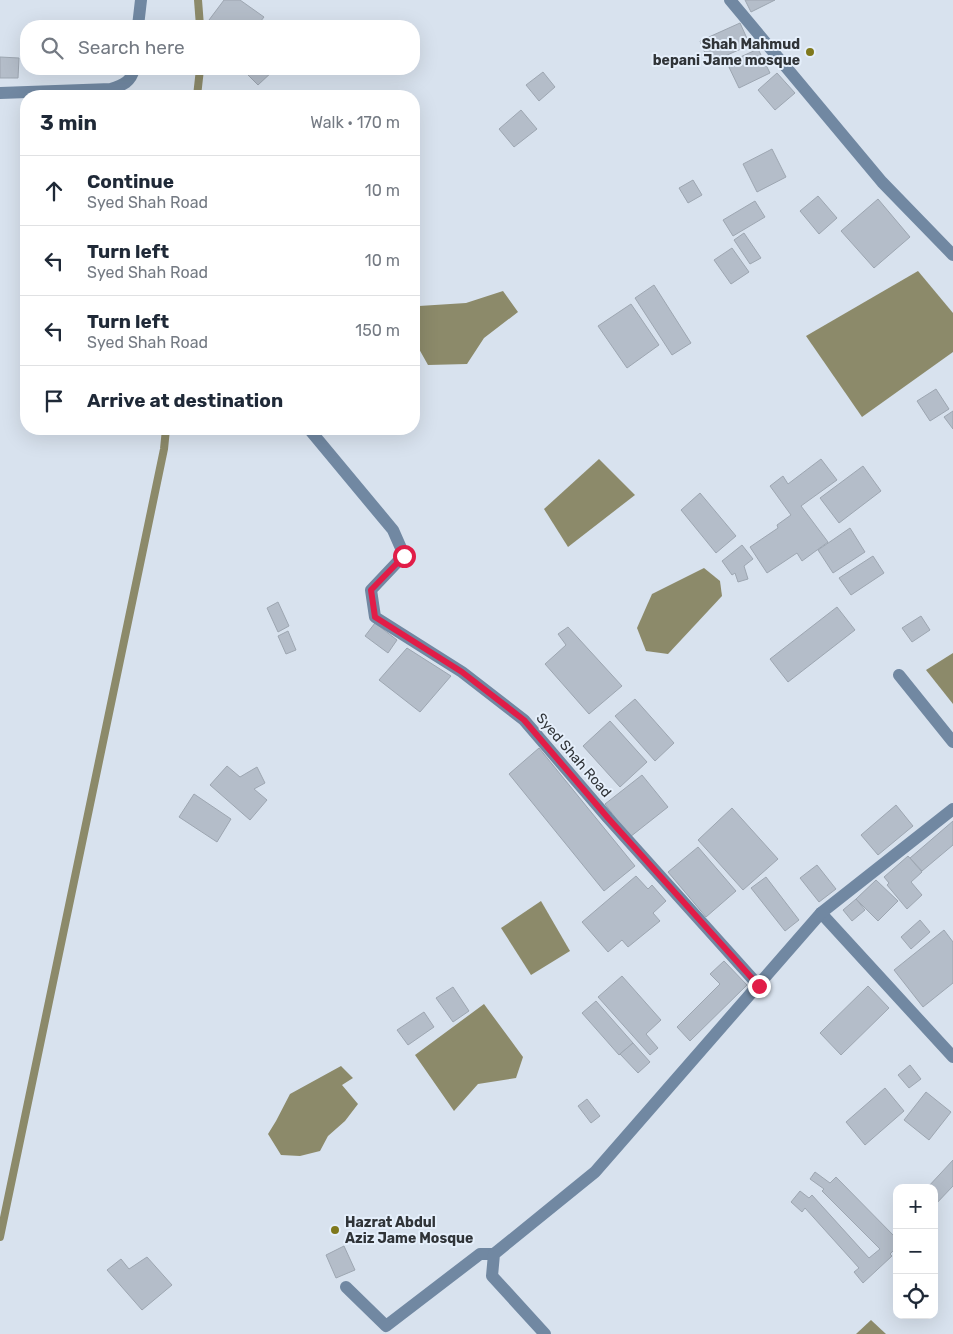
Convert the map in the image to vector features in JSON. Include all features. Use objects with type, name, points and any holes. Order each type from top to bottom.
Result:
[{"type":"street","points":[[139,20],[141,0]]},
{"type":"street","points":[[730,0],[882,182],[953,255]]},
{"type":"street","points":[[89,90],[111,89],[127,83],[131,75]]},
{"type":"street","points":[[0,94],[20,93]]},
{"type":"street","name":"Syed Shah Road","points":[[314,435],[393,530],[404,556],[371,590],[375,617],[462,672],[524,720],[608,818],[759,986]]},
{"type":"street","points":[[900,675],[953,742]]},
{"type":"street","points":[[346,1287],[386,1326],[480,1254],[494,1254],[595,1172],[821,913],[953,809]]},
{"type":"street","points":[[821,913],[953,1057]]},
{"type":"street","points":[[494,1254],[492,1276],[545,1334]]},
{"type":"shaded area","points":[[918,271],[953,313],[953,352],[862,417],[806,336]]},
{"type":"shaded area","points":[[503,291],[518,312],[484,338],[467,364],[428,365],[420,351],[420,306],[466,303]]},
{"type":"shaded area","points":[[599,459],[635,495],[568,547],[544,509]]},
{"type":"shaded area","points":[[704,568],[720,581],[722,596],[668,654],[646,651],[637,628],[652,594]]},
{"type":"shaded area","points":[[953,653],[953,704],[926,670]]},
{"type":"shaded area","points":[[541,901],[570,951],[531,975],[501,928]]},
{"type":"shaded area","points":[[484,1004],[523,1057],[516,1078],[478,1084],[454,1111],[415,1055]]},
{"type":"shaded area","points":[[341,1066],[353,1078],[342,1085],[358,1104],[345,1121],[328,1136],[320,1151],[300,1156],[281,1155],[268,1134],[290,1094]]},
{"type":"shaded area","points":[[871,1320],[886,1334],[856,1334]]},
{"type":"building","points":[[224,0],[240,0],[264,17],[262,20],[209,20]]},
{"type":"building","points":[[745,0],[775,0],[751,12]]},
{"type":"building","points":[[740,23],[750,45],[709,63],[700,41]]},
{"type":"building","points":[[758,49],[770,73],[739,88],[727,63]]},
{"type":"building","points":[[0,57],[19,58],[18,78],[0,78]]},
{"type":"building","points":[[543,72],[555,87],[539,101],[526,85]]},
{"type":"building","points":[[777,73],[795,93],[775,110],[758,90]]},
{"type":"building","points":[[248,75],[269,75],[258,85]]},
{"type":"building","points":[[521,110],[537,129],[514,147],[499,129]]},
{"type":"building","points":[[772,149],[786,177],[757,192],[743,164]]},
{"type":"building","points":[[693,180],[702,195],[688,203],[679,188]]},
{"type":"building","points":[[818,196],[837,218],[819,234],[800,211]]},
{"type":"building","points":[[878,199],[910,237],[874,268],[841,231]]},
{"type":"building","points":[[755,201],[765,217],[733,236],[723,220]]},
{"type":"building","points":[[744,233],[761,258],[750,264],[734,240]]},
{"type":"building","points":[[732,248],[749,272],[731,284],[714,260]]},
{"type":"building","points":[[654,285],[691,343],[672,355],[635,298]]},
{"type":"building","points":[[631,304],[659,345],[627,368],[598,326]]},
{"type":"building","points":[[936,389],[949,409],[930,421],[917,401]]},
{"type":"building","points":[[953,411],[953,429],[944,417]]},
{"type":"building","points":[[821,459],[837,480],[801,506],[828,542],[802,561],[797,553],[767,573],[750,547],[778,528],[777,525],[791,515],[770,486],[783,476],[788,484]]},
{"type":"building","points":[[863,466],[881,491],[839,523],[820,498]]},
{"type":"building","points":[[700,493],[736,536],[716,553],[681,510]]},
{"type":"building","points":[[850,528],[865,552],[833,573],[818,550]]},
{"type":"building","points":[[742,545],[753,559],[744,566],[748,579],[738,582],[735,573],[732,575],[722,561]]},
{"type":"building","points":[[873,556],[884,573],[851,595],[839,578]]},
{"type":"building","points":[[278,602],[289,626],[278,632],[267,608]]},
{"type":"building","points":[[837,607],[855,630],[788,682],[770,659]]},
{"type":"building","points":[[921,616],[930,630],[912,642],[902,628]]},
{"type":"building","points":[[375,623],[397,640],[388,653],[365,636]]},
{"type":"building","points":[[568,627],[622,686],[589,714],[545,664],[566,645],[558,634]]},
{"type":"building","points":[[288,631],[296,650],[286,654],[278,636]]},
{"type":"building","points":[[407,648],[451,676],[420,712],[379,680]]},
{"type":"building","points":[[635,699],[674,743],[655,761],[615,716]]},
{"type":"building","points":[[610,721],[647,762],[620,787],[583,746]]},
{"type":"building","points":[[539,748],[635,866],[604,891],[509,774]]},
{"type":"building","points":[[227,766],[240,777],[257,767],[265,783],[254,789],[267,800],[250,820],[210,785]]},
{"type":"building","points":[[642,775],[668,807],[630,837],[605,804]]},
{"type":"building","points":[[194,794],[231,819],[217,842],[179,817]]},
{"type":"building","points":[[896,805],[913,826],[878,855],[861,835]]},
{"type":"building","points":[[732,808],[778,859],[743,890],[698,840]]},
{"type":"building","points":[[953,821],[953,845],[922,871],[910,858]]},
{"type":"building","points":[[698,847],[736,891],[706,917],[668,872]]},
{"type":"building","points":[[908,856],[922,872],[911,882],[922,895],[907,909],[887,885],[889,883],[884,877]]},
{"type":"building","points":[[817,865],[836,889],[819,902],[800,878]]},
{"type":"building","points":[[636,876],[648,889],[652,885],[666,901],[653,913],[660,921],[628,947],[622,940],[608,952],[582,922]]},
{"type":"building","points":[[766,877],[799,920],[785,931],[751,888]]},
{"type":"building","points":[[876,880],[898,901],[878,921],[856,899]]},
{"type":"building","points":[[856,899],[865,910],[852,921],[843,910]]},
{"type":"building","points":[[920,920],[930,932],[911,949],[901,937]]},
{"type":"building","points":[[944,930],[953,942],[953,983],[923,1007],[894,970]]},
{"type":"building","points":[[724,961],[747,985],[690,1041],[677,1027],[720,984],[710,974]]},
{"type":"building","points":[[622,976],[661,1020],[646,1034],[658,1048],[650,1055],[598,997]]},
{"type":"building","points":[[868,986],[889,1008],[841,1055],[820,1033]]},
{"type":"building","points":[[453,987],[469,1011],[453,1022],[436,998]]},
{"type":"building","points":[[596,1001],[633,1043],[619,1055],[582,1013]]},
{"type":"building","points":[[424,1012],[434,1027],[408,1045],[397,1030]]},
{"type":"building","points":[[633,1043],[650,1062],[638,1073],[620,1054]]},
{"type":"building","points":[[910,1065],[921,1079],[909,1088],[898,1075]]},
{"type":"building","points":[[885,1088],[904,1111],[865,1145],[846,1122]]},
{"type":"building","points":[[926,1092],[951,1112],[929,1140],[904,1120]]},
{"type":"building","points":[[587,1099],[600,1116],[591,1123],[578,1106]]},
{"type":"building","points":[[953,1160],[953,1186],[938,1202],[938,1184],[931,1184]]},
{"type":"building","points":[[815,1172],[830,1183],[836,1177],[893,1235],[893,1251],[890,1254],[892,1256],[863,1283],[854,1272],[859,1268],[805,1208],[802,1212],[791,1202],[800,1191],[809,1198],[812,1195],[869,1258],[880,1249],[822,1191],[824,1189],[810,1179]]},
{"type":"building","points":[[344,1246],[355,1270],[336,1278],[326,1255]]},
{"type":"building","points":[[147,1257],[172,1285],[142,1310],[107,1270],[121,1259],[129,1269]]},
{"type":"waterway","points":[[198,0],[200,20]]},
{"type":"waterway","points":[[198,90],[199,75]]},
{"type":"waterway","points":[[0,1237],[165,435]]},
{"type":"place","name":"Shah Mahmud bepani Jame mosque","points":[[810,52]]},
{"type":"place","name":"Hazrat Abdul Aziz Jame Mosque","points":[[335,1230]]},
{"type":"route","points":[[404,556],[371,590],[375,617],[462,672],[524,720],[608,818],[759,986]]}]
